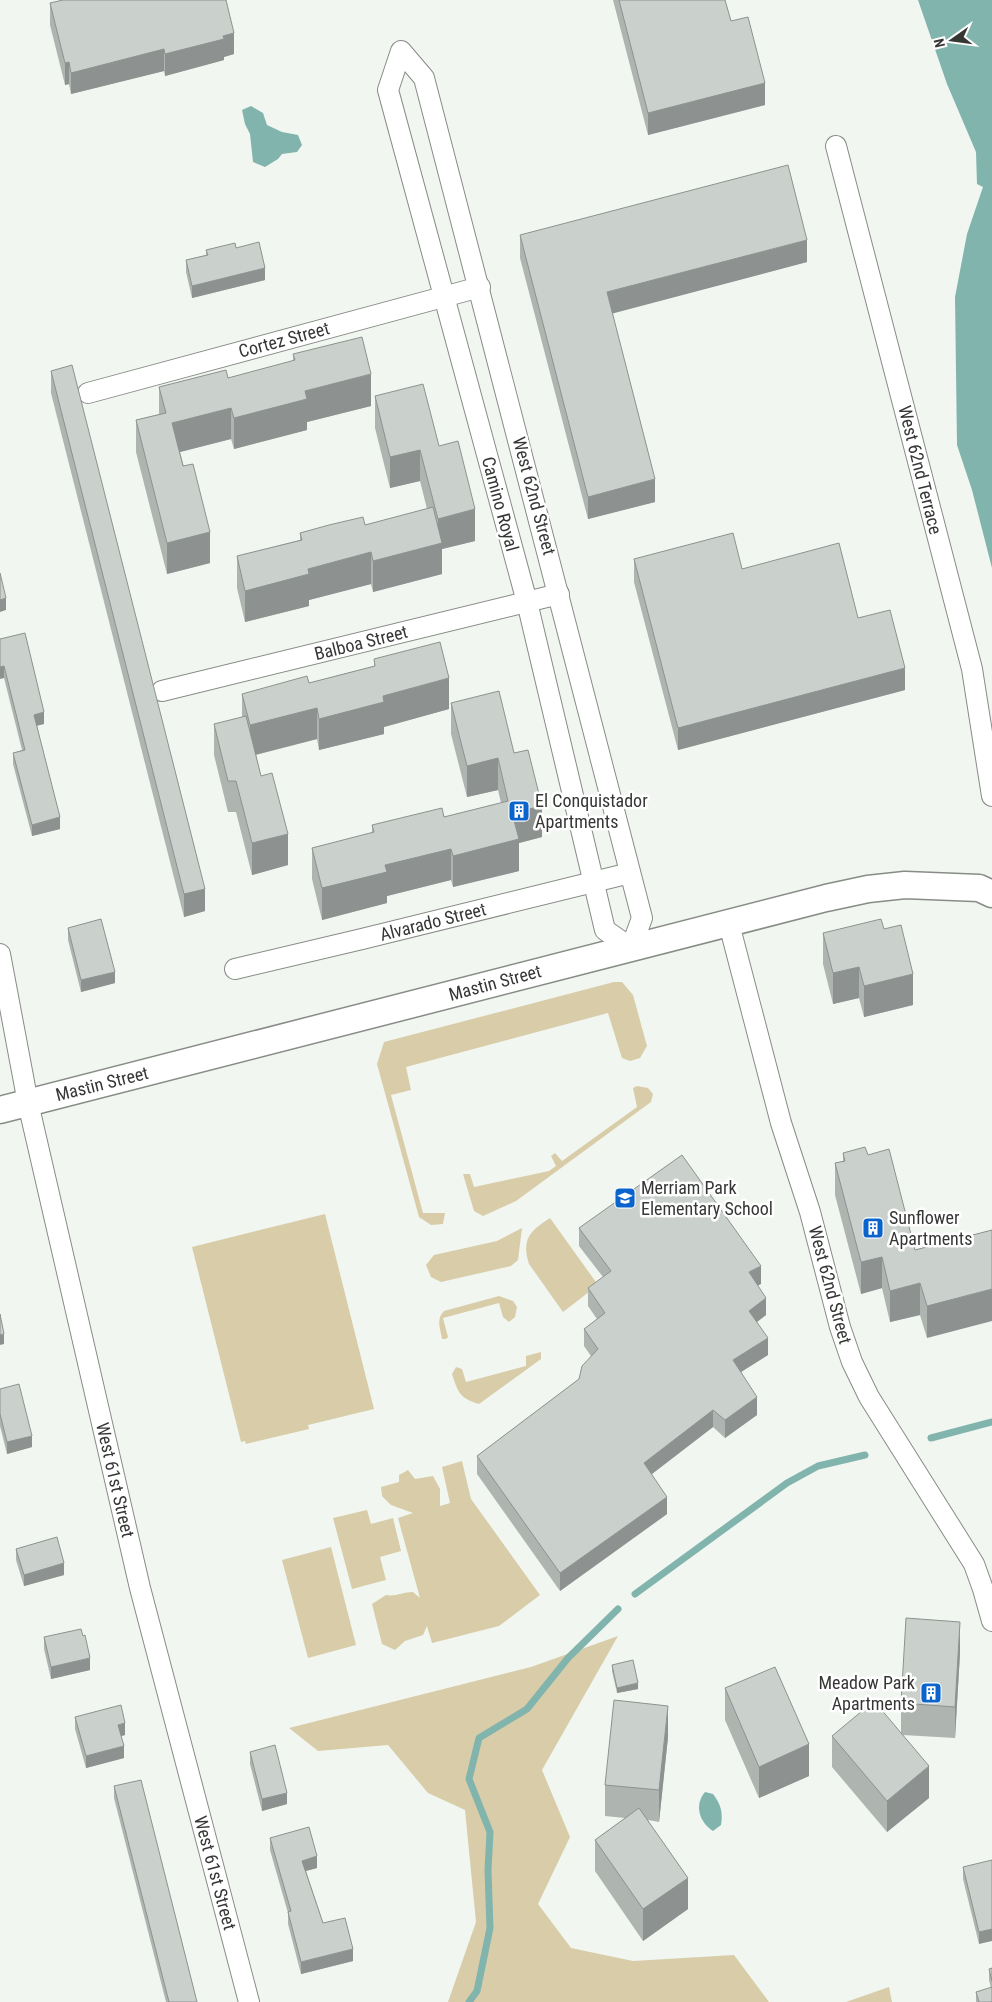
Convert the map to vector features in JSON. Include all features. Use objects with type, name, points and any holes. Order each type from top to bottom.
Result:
[{"type":"street","name":"West 62nd Street","points":[[401,51],[424,78],[480,287],[642,918],[630,948]]},
{"type":"street","name":"Camino Royal","points":[[401,51],[388,90],[527,602],[592,882],[605,930],[630,948]]},
{"type":"street","name":"West 62nd Terrace","points":[[836,146],[972,669],[992,796]]},
{"type":"street","name":"Cortez Street","points":[[88,393],[480,287]]},
{"type":"street","name":"Balboa Street","points":[[162,691],[559,594]]},
{"type":"street","name":"Alvarado Street","points":[[235,969],[362,940],[630,873]]},
{"type":"street","name":"Mastin Street","points":[[0,1110],[826,898],[868,889],[905,885],[979,888],[992,894]]},
{"type":"street","name":"West 62nd Street","points":[[729,924],[782,1123],[810,1212],[840,1327],[852,1362],[869,1396],[974,1564],[992,1621]]},
{"type":"street","name":"West 61st Street","points":[[0,954],[28,1103],[140,1588],[249,2002]]},
{"type":"shaded area","points":[[614,982],[622,982],[633,995],[647,1046],[640,1058],[630,1061],[622,1058],[608,1013],[406,1067],[411,1090],[391,1095],[423,1213],[445,1213],[443,1224],[431,1225],[419,1217],[377,1064],[384,1042]]},
{"type":"shaded area","points":[[637,1086],[648,1088],[653,1094],[651,1102],[516,1201],[483,1216],[474,1211],[463,1174],[470,1174],[474,1187],[549,1171],[556,1166],[551,1156],[555,1153],[562,1161],[637,1107],[633,1088]]},
{"type":"shaded area","points":[[325,1214],[374,1409],[308,1425],[309,1429],[246,1444],[245,1441],[241,1442],[192,1247]]},
{"type":"shaded area","points":[[550,1218],[598,1285],[563,1312],[529,1264],[526,1248],[532,1232]]},
{"type":"shaded area","points":[[522,1228],[518,1260],[511,1266],[441,1282],[431,1277],[426,1265],[434,1255],[497,1241]]},
{"type":"shaded area","points":[[499,1296],[513,1301],[517,1307],[515,1317],[509,1322],[503,1317],[499,1303],[443,1318],[448,1337],[442,1339],[439,1320],[444,1311]]},
{"type":"shaded area","points":[[541,1352],[541,1359],[479,1404],[461,1394],[452,1374],[456,1367],[462,1369],[466,1382],[526,1366],[526,1356]]},
{"type":"shaded area","points":[[462,1461],[471,1499],[540,1595],[499,1626],[432,1643],[427,1626],[423,1635],[405,1641],[395,1650],[382,1644],[372,1604],[386,1595],[413,1592],[420,1598],[398,1518],[413,1513],[391,1505],[382,1496],[381,1487],[399,1482],[399,1475],[408,1470],[415,1479],[433,1476],[440,1489],[440,1506],[450,1503],[442,1467]]},
{"type":"shaded area","points":[[367,1510],[371,1524],[393,1518],[401,1551],[380,1557],[386,1580],[352,1589],[333,1518]]},
{"type":"shaded area","points":[[331,1547],[356,1645],[308,1658],[282,1560]]},
{"type":"shaded area","points":[[618,1636],[542,1770],[570,1837],[538,1904],[571,1948],[633,1961],[734,1955],[769,2002],[448,2002],[476,1922],[465,1810],[428,1793],[388,1745],[318,1751],[289,1728],[531,1667]]},
{"type":"shaded area","points":[[889,1987],[892,2002],[846,2002]]},
{"type":"water","points":[[918,0],[992,0],[992,568],[972,490],[957,445],[955,297],[967,234],[983,187],[977,184],[976,152],[947,84]]},
{"type":"water","points":[[251,106],[263,113],[267,125],[282,132],[298,135],[302,145],[297,152],[282,154],[278,159],[265,167],[253,162],[250,134],[245,124],[242,110]]},
{"type":"water","points":[[705,1792],[713,1794],[721,1809],[721,1825],[713,1831],[701,1818],[699,1808]]},
{"type":"building","points":[[63,0],[226,0],[234,33],[223,36],[224,39],[165,54],[164,49],[71,73],[69,62],[65,63],[50,3]]},
{"type":"building","points":[[619,0],[725,0],[731,21],[748,17],[765,83],[648,113]]},
{"type":"building","points":[[788,165],[807,240],[607,292],[655,479],[588,497],[520,235]]},
{"type":"building","points":[[259,242],[265,268],[192,286],[186,260],[208,255],[206,250],[235,243],[236,248]]},
{"type":"building","points":[[362,337],[371,374],[305,391],[307,399],[234,418],[231,408],[172,423],[183,466],[193,464],[210,532],[167,543],[136,420],[166,413],[159,387],[226,370],[228,378],[295,360],[293,354]]},
{"type":"building","points":[[72,365],[205,889],[184,894],[51,371]]},
{"type":"building","points":[[423,384],[439,446],[458,441],[475,509],[438,519],[420,450],[390,457],[375,396]]},
{"type":"building","points":[[433,507],[442,543],[373,561],[371,552],[308,569],[309,574],[245,591],[237,556],[302,540],[300,533],[329,525],[363,517],[365,525]]},
{"type":"building","points":[[733,533],[742,569],[839,543],[858,618],[890,610],[905,668],[678,728],[634,559]]},
{"type":"building","points":[[0,573],[6,598],[0,600]]},
{"type":"building","points":[[25,633],[44,712],[34,715],[60,817],[32,825],[13,753],[25,750],[4,666],[0,667],[0,639]]},
{"type":"building","points":[[440,642],[449,678],[383,696],[384,702],[319,719],[317,708],[250,725],[242,694],[307,676],[309,683],[375,666],[374,659]]},
{"type":"building","points":[[499,691],[514,753],[528,750],[542,806],[512,813],[519,839],[453,856],[451,849],[385,865],[387,872],[322,888],[312,848],[374,832],[372,825],[442,808],[444,817],[508,801],[498,758],[467,766],[451,703]]},
{"type":"building","points":[[246,716],[261,776],[272,773],[288,834],[252,843],[236,781],[228,781],[214,724]]},
{"type":"building","points":[[101,919],[115,972],[81,980],[68,928]]},
{"type":"building","points":[[881,919],[884,929],[901,925],[913,974],[864,986],[859,967],[833,973],[823,933]]},
{"type":"building","points":[[865,1147],[868,1155],[889,1149],[915,1250],[992,1230],[992,1289],[927,1306],[920,1283],[890,1291],[882,1257],[861,1262],[835,1163],[845,1161],[843,1153]]},
{"type":"building","name":"Merriam Park Elementary School","points":[[682,1155],[761,1266],[749,1272],[766,1298],[749,1311],[768,1338],[733,1360],[757,1397],[725,1420],[713,1410],[644,1463],[667,1497],[560,1573],[477,1456],[579,1379],[582,1366],[598,1349],[584,1329],[605,1313],[588,1288],[611,1271],[579,1228]]},
{"type":"building","points":[[0,1314],[4,1334],[0,1335]]},
{"type":"building","points":[[19,1384],[32,1436],[7,1442],[0,1414],[0,1389]]},
{"type":"building","points":[[57,1537],[64,1563],[24,1575],[16,1549]]},
{"type":"building","name":"Meadow Park Apartments","points":[[906,1618],[960,1622],[955,1707],[901,1703]]},
{"type":"building","points":[[81,1629],[83,1636],[85,1635],[90,1658],[51,1667],[44,1637]]},
{"type":"building","points":[[633,1660],[638,1683],[617,1688],[612,1665]]},
{"type":"building","points":[[775,1667],[809,1744],[759,1767],[725,1688]]},
{"type":"building","points":[[614,1700],[668,1706],[659,1790],[605,1785]]},
{"type":"building","points":[[874,1701],[929,1766],[887,1801],[832,1736]]},
{"type":"building","points":[[121,1705],[125,1723],[118,1725],[124,1746],[86,1756],[75,1717]]},
{"type":"building","points":[[275,1745],[287,1793],[262,1799],[250,1752]]},
{"type":"building","points":[[141,1780],[197,2002],[169,2002],[114,1786]]},
{"type":"building","points":[[639,1808],[688,1878],[643,1909],[595,1840]]},
{"type":"building","points":[[309,1827],[317,1856],[302,1861],[323,1923],[345,1918],[353,1949],[301,1962],[288,1912],[291,1911],[270,1838]]},
{"type":"building","points":[[992,1860],[992,1929],[979,1932],[963,1867]]},
{"type":"building","points":[[992,1968],[992,1981],[989,1969]]},
{"type":"building","points":[[992,1987],[992,2002],[979,2002],[976,1992]]},
{"type":"waterway","points":[[931,1438],[992,1422]]},
{"type":"waterway","points":[[635,1594],[787,1483],[818,1466],[865,1455]]},
{"type":"waterway","points":[[469,2002],[477,1991],[490,1928],[488,1870],[490,1832],[469,1779],[479,1738],[527,1709],[568,1658],[618,1609]]},
{"type":"place","name":"El Conquistador Apartments","points":[[519,811]]},
{"type":"place","name":"Merriam Park Elementary School","points":[[625,1198]]},
{"type":"place","name":"Sunflower Apartments","points":[[873,1228]]},
{"type":"place","name":"Meadow Park Apartments","points":[[931,1693]]}]
